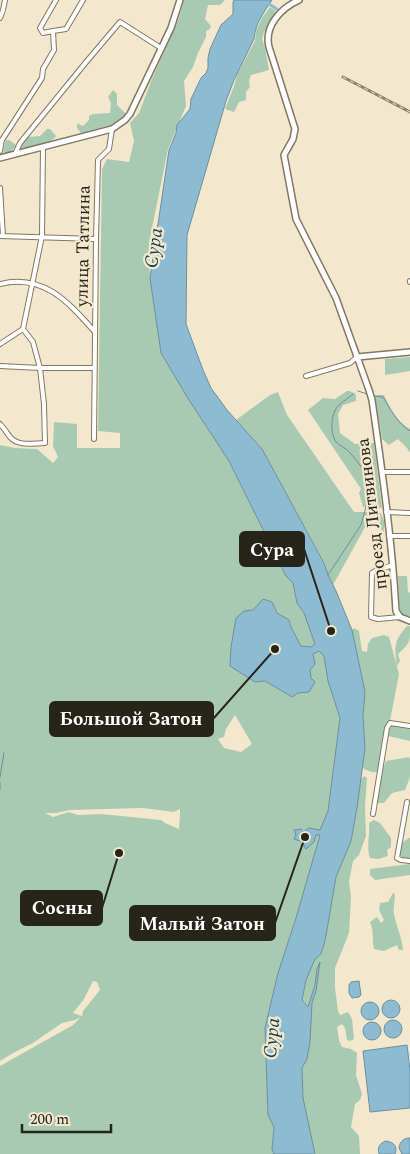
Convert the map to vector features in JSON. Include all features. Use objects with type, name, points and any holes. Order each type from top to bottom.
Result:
[{"type":"main road","points":[[0,158],[112,129],[125,120],[130,114],[171,28],[180,0]]},
{"type":"main road","name":"проезд Литвинова","points":[[299,0],[287,6],[281,12],[267,36],[295,129],[294,139],[284,155],[296,219],[336,298],[372,400],[393,565],[396,611],[400,618]]},
{"type":"main road","points":[[357,357],[410,352]]},
{"type":"main road","points":[[400,618],[410,621]]},
{"type":"street","points":[[0,18],[4,10],[5,0]]},
{"type":"street","points":[[56,0],[40,28],[42,33],[66,28],[83,0]]},
{"type":"street","points":[[15,154],[20,143],[120,22],[161,48]]},
{"type":"street","points":[[0,151],[2,140],[42,78],[43,69],[54,50],[53,32]]},
{"type":"street","name":"улица Татлина","points":[[94,439],[98,160],[109,150],[112,129]]},
{"type":"street","points":[[0,424],[16,442],[23,444],[45,443],[44,404],[40,368],[32,342],[23,329],[42,236],[43,147]]},
{"type":"street","points":[[0,188],[1,236],[96,239]]},
{"type":"street","points":[[0,284],[9,282],[32,283],[55,292],[95,332]]},
{"type":"street","points":[[0,344],[23,329]]},
{"type":"street","points":[[306,376],[350,363],[357,357]]},
{"type":"street","points":[[0,366],[95,368]]},
{"type":"street","points":[[382,472],[410,472]]},
{"type":"street","points":[[386,512],[410,513]]},
{"type":"street","points":[[389,536],[410,536]]},
{"type":"street","name":"проезд Литвинова","points":[[393,565],[372,573],[371,617],[378,619],[400,618]]},
{"type":"street","points":[[373,814],[387,728],[390,723],[410,726]]},
{"type":"street","points":[[407,802],[397,858],[410,860]]},
{"type":"green space","points":[[184,0],[225,0],[220,5],[208,5],[205,19],[211,26],[206,31],[206,37],[193,67],[184,81],[186,106],[168,149],[149,243],[150,278],[161,353],[229,461],[286,576],[293,583],[297,603],[304,613],[315,644],[311,647],[301,646],[289,620],[277,613],[272,602],[253,610],[244,611],[265,681],[292,697],[298,693],[309,692],[315,682],[311,678],[310,670],[313,653],[319,651],[324,656],[328,681],[340,718],[328,811],[320,831],[309,828],[303,832],[295,831],[320,835],[278,973],[265,1028],[268,1115],[274,1126],[272,1150],[274,1154],[0,1154],[0,1066],[73,1025],[81,1017],[62,1023],[33,1043],[0,1061],[0,445],[37,449],[53,463],[58,457],[53,446],[54,422],[77,424],[77,448],[120,448],[120,433],[98,431],[102,169],[107,159],[129,162],[134,141],[130,123],[139,113],[179,18]],"holes":[[[235,715],[252,744],[241,752],[224,748],[218,739],[224,737],[226,729]],[[143,808],[174,812],[180,809],[179,829],[161,820],[101,814],[78,815],[69,812],[53,817],[45,813],[70,810]],[[93,981],[97,982],[100,990],[83,1011],[82,1016],[73,1013],[84,999]]]},
{"type":"green space","points":[[270,7],[275,10],[276,15],[268,25],[262,39],[269,70],[251,75],[250,87],[246,92],[246,100],[239,102],[234,112],[225,109],[237,75],[255,41],[256,31]]},
{"type":"green space","points":[[113,90],[117,94],[117,105],[127,115],[112,125],[99,130],[81,133],[77,128],[77,123],[83,126],[89,120],[89,116],[93,114],[110,113],[111,103],[108,97]]},
{"type":"green space","points":[[47,129],[50,129],[56,136],[53,139],[22,150],[20,148],[27,137],[40,136]]},
{"type":"green space","points":[[6,140],[16,145],[11,152],[5,153],[3,150]]},
{"type":"green space","points":[[410,357],[410,371],[385,375],[385,359]]},
{"type":"green space","points":[[347,391],[356,395],[356,401],[343,405],[338,414],[340,433],[355,444],[374,443],[382,508],[363,507],[359,493],[361,489],[308,410],[323,398],[335,399]]},
{"type":"green space","points":[[278,392],[287,415],[354,512],[380,512],[384,521],[384,532],[371,519],[333,585],[324,562],[262,449],[236,420],[270,395]]},
{"type":"green space","points":[[375,395],[384,395],[391,410],[410,429],[410,453],[398,439],[389,445],[382,439]]},
{"type":"green space","points":[[398,576],[407,576],[408,593],[410,592],[410,619],[400,613]]},
{"type":"green space","points":[[407,626],[410,626],[409,639],[407,645],[398,654],[400,661],[397,666],[395,654],[397,640]]},
{"type":"green space","points":[[354,628],[359,631],[362,651],[367,652],[368,644],[372,638],[384,635],[389,637],[399,674],[378,772],[365,770],[362,767],[365,748],[363,716],[365,692],[352,630]]},
{"type":"green space","points":[[390,725],[410,728],[410,741],[388,736]]},
{"type":"green space","points":[[409,757],[410,777],[405,790],[392,793],[384,803],[378,803],[378,787],[386,761]]},
{"type":"green space","points":[[364,776],[367,778],[365,806],[366,836],[359,855],[353,861],[349,882],[351,897],[349,933],[335,968],[338,1011],[340,1015],[348,1012],[352,1019],[354,1039],[347,1040],[345,1028],[342,1024],[337,1027],[339,1040],[342,1047],[357,1053],[356,1075],[362,1094],[360,1100],[355,1104],[351,1127],[359,1136],[360,1154],[315,1154],[303,1098],[302,1068],[307,1059],[312,1003],[316,991],[320,963],[308,1007],[302,1000],[306,980],[315,959],[321,954],[325,941],[336,877],[351,841],[361,779]]},
{"type":"green space","points":[[374,820],[380,823],[391,838],[391,847],[387,850],[388,856],[378,859],[370,858],[368,850],[369,823]]},
{"type":"green space","points":[[409,838],[410,858],[401,858],[399,853],[403,842]]},
{"type":"green space","points":[[410,864],[410,875],[375,880],[370,875],[370,869]]},
{"type":"green space","points":[[393,893],[395,894],[394,914],[403,950],[399,950],[397,945],[384,951],[374,949],[370,922],[377,917],[381,923],[384,920],[379,910],[380,903],[388,902]]},
{"type":"water","points":[[234,0],[272,0],[258,23],[254,39],[226,101],[187,235],[186,324],[211,388],[227,410],[262,449],[324,563],[352,630],[365,692],[363,716],[365,748],[351,841],[336,877],[321,954],[315,959],[306,980],[302,1000],[308,1007],[320,962],[316,991],[312,1003],[310,1042],[307,1059],[302,1068],[303,1098],[315,1154],[274,1154],[272,1150],[274,1127],[268,1115],[265,1028],[278,973],[320,835],[316,835],[314,842],[306,849],[303,842],[294,839],[296,834],[294,830],[301,829],[303,832],[309,828],[320,830],[328,811],[340,718],[328,681],[324,656],[319,651],[313,654],[315,664],[310,670],[311,678],[315,682],[309,692],[298,693],[292,697],[265,681],[255,682],[230,666],[236,618],[244,611],[253,610],[263,599],[272,602],[277,613],[289,620],[301,646],[311,647],[315,644],[304,613],[297,603],[293,583],[286,576],[229,461],[161,353],[150,278],[169,150],[177,125],[190,109],[191,99],[201,78],[206,73],[210,49],[221,25],[233,14]]},
{"type":"water","points":[[359,981],[361,995],[352,998],[349,993],[349,985],[351,982]]},
{"type":"water","points":[[391,1000],[397,1003],[400,1009],[397,1015],[391,1018],[385,1015],[382,1009],[385,1003]]},
{"type":"water","points":[[370,1002],[376,1005],[379,1011],[376,1017],[370,1020],[364,1017],[361,1011],[364,1005]]},
{"type":"water","points":[[393,1020],[399,1023],[402,1029],[399,1035],[393,1038],[387,1035],[384,1029],[387,1023]]},
{"type":"water","points":[[372,1022],[378,1025],[381,1031],[378,1037],[372,1040],[366,1037],[363,1031],[366,1025]]},
{"type":"water","points":[[407,1045],[410,1070],[410,1108],[370,1112],[363,1051]]},
{"type":"water","points":[[410,1138],[410,1154],[402,1154],[399,1148],[400,1143],[404,1139]]},
{"type":"water","points":[[386,1141],[395,1145],[395,1154],[379,1154],[378,1149]]},
{"type":"waterway","points":[[269,4],[277,9]]},
{"type":"waterway","points":[[358,391],[367,394]]},
{"type":"waterway","points":[[328,575],[361,525],[367,503],[369,480],[353,456],[336,442],[332,429],[336,409],[354,393]]},
{"type":"waterway","points":[[373,396],[383,397],[398,420],[410,431]]},
{"type":"waterway","points":[[0,777],[4,753]]},
{"type":"waterway","points":[[0,782],[0,790]]},
{"type":"railway","points":[[343,77],[410,112]]},
{"type":"place","name":"Сура","points":[[331,631]]},
{"type":"place","name":"Большой Затон","points":[[275,649]]},
{"type":"place","name":"Малый Затон","points":[[305,837]]},
{"type":"place","name":"Сосны","points":[[119,853]]}]
